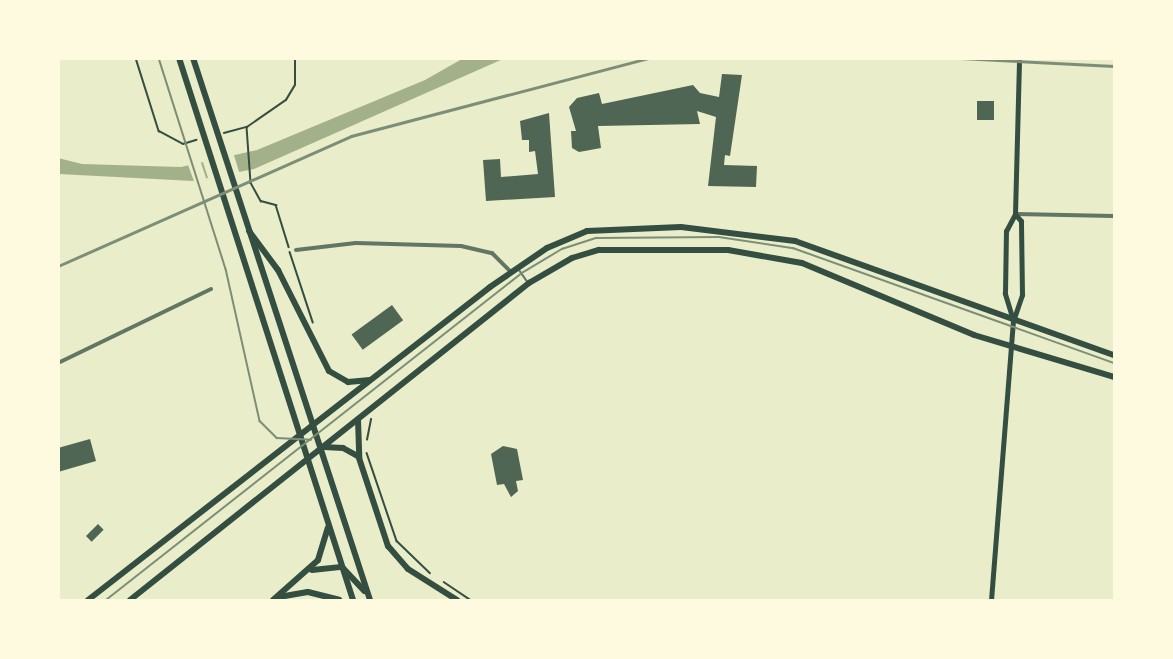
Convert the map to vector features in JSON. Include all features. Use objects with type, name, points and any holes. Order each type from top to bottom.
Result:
[{"type":"main road","points":[[178,58],[353,600]]},
{"type":"main road","points":[[193,58],[204,99],[370,600]]},
{"type":"main road","points":[[1013,321],[1005,293],[1006,237],[1015,214],[1019,58]]},
{"type":"main road","points":[[991,600],[1013,321],[1022,295],[1021,221],[1015,214]]},
{"type":"main road","points":[[246,226],[278,270],[329,371],[348,382],[370,380]]},
{"type":"main road","points":[[88,600],[517,267],[561,241],[610,228],[753,232],[826,249],[1013,321],[1114,355]]},
{"type":"main road","points":[[130,600],[529,284],[572,258],[613,248],[756,253],[825,271],[944,324],[1114,377]]},
{"type":"main road","points":[[357,420],[359,458],[388,546],[408,569],[458,600]]},
{"type":"main road","points":[[323,447],[343,448],[359,458]]},
{"type":"main road","points":[[274,599],[308,571],[324,550],[328,523]]},
{"type":"main road","points":[[342,567],[370,600]]},
{"type":"main road","points":[[308,571],[342,567]]},
{"type":"main road","points":[[274,599],[308,592],[339,600]]},
{"type":"street","points":[[1015,214],[1114,216]]},
{"type":"street","points":[[296,250],[356,243],[461,246],[492,253],[511,272]]},
{"type":"street","points":[[58,363],[212,289]]},
{"type":"lane","points":[[517,267],[529,284]]},
{"type":"path","points":[[136,58],[159,131],[183,144],[206,138]]},
{"type":"path","points":[[218,135],[247,127],[292,94],[295,58]]},
{"type":"path","points":[[247,127],[250,171],[255,195],[279,211],[316,331]]},
{"type":"path","points":[[366,413],[373,422],[366,448],[397,541],[410,558],[471,600]]},
{"type":"shaded area","points":[[462,59],[503,59],[254,169],[193,181],[59,174],[58,158],[82,164],[181,167],[257,150],[425,80]]},
{"type":"pier","points":[[233,152],[240,175],[209,181],[202,159]]},
{"type":"pier","points":[[200,160],[207,181],[195,184],[187,162]]},
{"type":"building","points":[[722,74],[742,75],[730,156],[725,155],[724,165],[757,166],[756,187],[708,186],[716,117],[697,111],[700,124],[598,126],[601,148],[579,152],[572,148],[571,131],[576,131],[569,107],[577,98],[599,93],[602,104],[693,85],[700,93],[719,97]]},
{"type":"building","points":[[977,101],[994,101],[994,120],[977,120]]},
{"type":"building","points":[[549,113],[555,197],[486,201],[483,160],[500,159],[501,177],[538,174],[535,151],[529,152],[529,140],[522,140],[520,121]]},
{"type":"building","points":[[392,305],[403,320],[363,350],[352,334]]},
{"type":"building","points":[[90,439],[96,461],[58,472],[58,448]]},
{"type":"building","points":[[503,446],[517,449],[523,480],[516,481],[518,491],[511,497],[504,484],[497,485],[491,454]]},
{"type":"building","points":[[98,524],[104,530],[92,542],[86,536]]},
{"type":"tram line","points":[[159,58],[226,269],[260,421],[277,438],[311,440]]},
{"type":"tram line","points":[[106,600],[522,273],[562,249],[596,238],[719,237],[793,248],[1114,363]]},
{"type":"railway","points":[[58,266],[351,136],[649,58]]},
{"type":"railway","points":[[960,58],[1114,66]]}]
